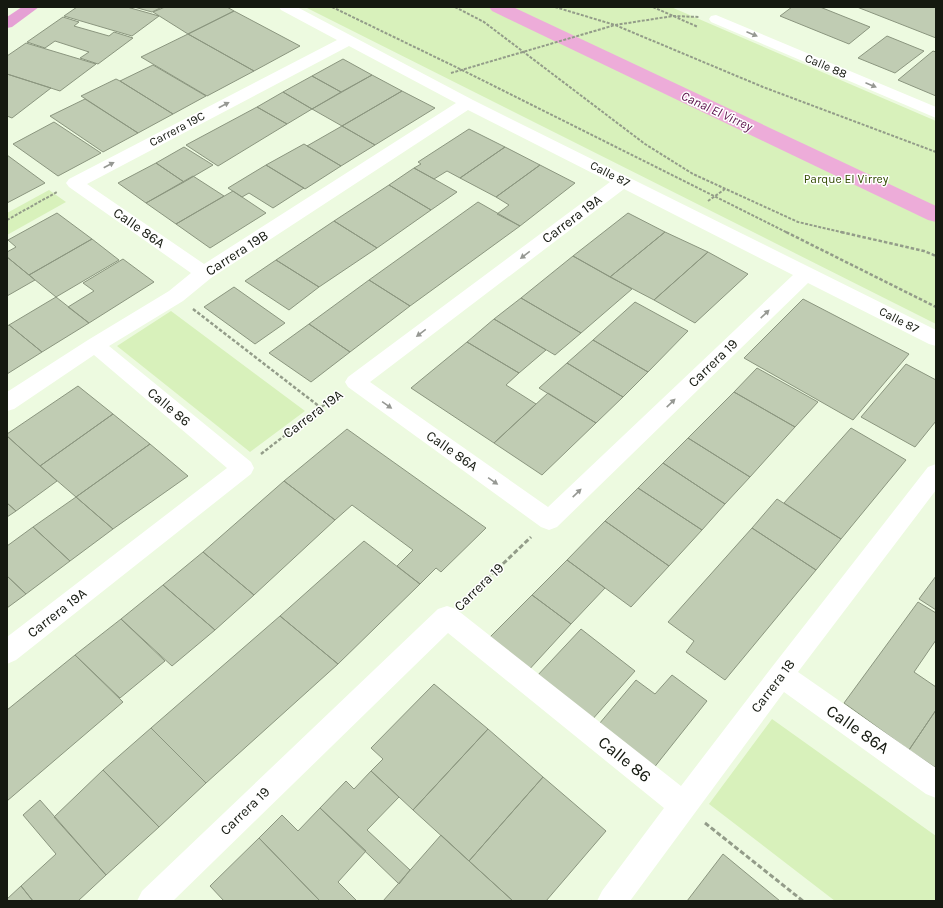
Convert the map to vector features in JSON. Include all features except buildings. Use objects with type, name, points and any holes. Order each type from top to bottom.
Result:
[{"type":"main road","points":[[7,24],[32,7]]},
{"type":"street","name":"Calle 87","points":[[286,7],[467,103],[936,339]]},
{"type":"street","name":"Calle 88","points":[[722,15],[936,113]]},
{"type":"street","name":"Carrera 19C","points":[[75,183],[349,40]]},
{"type":"street","name":"Carrera 19B","points":[[7,403],[95,345],[176,296],[204,273],[467,103]]},
{"type":"street","name":"Carrera 19A","points":[[355,382],[623,181]]},
{"type":"street","name":"Calle 86A","points":[[75,183],[204,273]]},
{"type":"street","name":"Carrera 19","points":[[549,520],[806,274]]},
{"type":"street","name":"Calle 86","points":[[95,345],[243,468]]},
{"type":"street","name":"Calle 86A","points":[[355,382],[549,520]]},
{"type":"street","name":"Carrera 19A","points":[[7,652],[243,468]]},
{"type":"street","name":"Carrera 18","points":[[612,901],[781,675],[936,473]]},
{"type":"street","name":"Carrera 19","points":[[152,901],[447,617]]},
{"type":"street","name":"Calle 86","points":[[447,617],[683,806]]},
{"type":"street","name":"Calle 86A","points":[[781,675],[936,784]]},
{"type":"path","points":[[332,7],[462,70],[936,307]]},
{"type":"path","points":[[455,7],[484,22],[645,144],[693,174],[798,222],[924,251],[936,256]]},
{"type":"path","points":[[555,7],[615,25],[763,87],[936,152]]},
{"type":"path","points":[[426,81],[553,45],[615,25],[673,16],[722,15]]},
{"type":"path","points":[[7,220],[75,183]]},
{"type":"path","points":[[176,296],[320,407]]},
{"type":"path","name":"Carrera 19A","points":[[243,468],[320,407],[355,382]]},
{"type":"path","name":"Carrera 19","points":[[447,617],[549,520]]},
{"type":"path","points":[[683,806],[803,901]]},
{"type":"green space","name":"Parque El Virrey","points":[[305,7],[671,7],[936,121],[936,324]]},
{"type":"green space","points":[[49,190],[66,202],[7,235],[7,213]]},
{"type":"green space","points":[[171,311],[305,411],[250,452],[117,346]]},
{"type":"green space","points":[[772,719],[936,836],[936,901],[835,901],[709,804]]},
{"type":"waterway","name":"Canal El Virrey","points":[[498,7],[936,215]]}]
